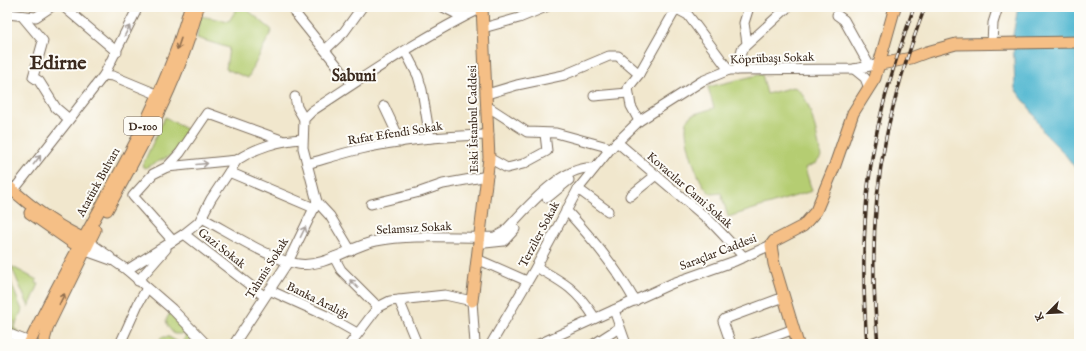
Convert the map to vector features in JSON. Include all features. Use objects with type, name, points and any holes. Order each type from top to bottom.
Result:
[{"type":"main road","name":"Atatürk Bulvarı","points":[[44,344],[48,326],[86,243],[159,94],[180,40],[190,7]]},
{"type":"main road","name":"Atatürk Bulvarı","points":[[30,343],[165,102],[180,67],[198,7]]},
{"type":"main road","name":"Saraçlar Caddesi","points":[[771,246],[774,241],[803,226],[816,211],[853,113],[876,78],[881,64],[895,7]]},
{"type":"main road","name":"Eski İstanbul Caddesi","points":[[472,301],[489,158],[482,8]]},
{"type":"main road","points":[[881,64],[911,58],[956,44],[1079,42]]},
{"type":"main road","points":[[9,191],[86,243]]},
{"type":"main road","points":[[771,246],[771,253],[798,344]]},
{"type":"main road","points":[[30,343],[35,341],[44,344]]},
{"type":"street","points":[[7,14],[36,17],[51,7]]},
{"type":"street","points":[[64,7],[116,52]]},
{"type":"street","points":[[9,191],[104,75],[138,7]]},
{"type":"street","points":[[325,50],[344,32],[362,7]]},
{"type":"street","points":[[443,7],[463,17]]},
{"type":"street","points":[[483,28],[519,18],[546,7]]},
{"type":"street","points":[[748,43],[744,23],[749,7]]},
{"type":"street","points":[[639,121],[630,106],[628,88],[639,74],[676,8],[688,15],[733,70],[742,49],[788,7]]},
{"type":"street","points":[[996,43],[993,23],[998,7]]},
{"type":"street","points":[[304,118],[352,84],[405,51],[463,17],[482,8]]},
{"type":"street","points":[[294,13],[352,84]]},
{"type":"street","points":[[837,15],[844,20],[869,65]]},
{"type":"street","points":[[22,16],[44,41],[33,77],[39,81],[56,108],[68,119]]},
{"type":"street","points":[[405,51],[418,76],[422,90],[430,138]]},
{"type":"street","points":[[487,94],[517,85],[564,75],[609,56],[618,56],[639,74]]},
{"type":"street","name":"Köprübaşı Sokak","points":[[614,145],[639,121],[702,81],[733,70],[854,69],[869,65],[881,64]]},
{"type":"street","points":[[854,69],[865,78],[869,88]]},
{"type":"street","points":[[104,75],[113,76],[159,94]]},
{"type":"street","points":[[594,96],[628,93]]},
{"type":"street","points":[[294,97],[296,107],[304,118],[302,138],[315,205]]},
{"type":"street","points":[[384,106],[401,142]]},
{"type":"street","points":[[487,106],[527,132],[544,134],[556,133],[614,145]]},
{"type":"street","points":[[173,241],[132,196],[153,174],[167,167],[180,153],[208,113],[284,141]]},
{"type":"street","points":[[489,158],[507,168],[523,164],[547,151],[544,134]]},
{"type":"street","name":"Rıfat Efendi Sokak","points":[[307,164],[361,149],[401,142],[430,138],[489,135]]},
{"type":"street","points":[[127,270],[184,234],[202,218],[211,199],[237,160],[244,155],[267,146],[302,138]]},
{"type":"street","name":"Terziler Sokak","points":[[491,344],[536,267],[578,189],[614,145]]},
{"type":"street","name":"Kovacılar Cami Sokak","points":[[614,145],[656,175],[711,222],[744,257]]},
{"type":"street","points":[[167,167],[237,160]]},
{"type":"street","name":"Selamsız Sokak","points":[[202,218],[288,262],[306,265],[351,251],[407,244],[480,240],[494,243],[504,241],[539,204],[565,182],[594,168]]},
{"type":"street","points":[[230,172],[315,205],[330,216],[351,251]]},
{"type":"street","points":[[630,196],[656,175]]},
{"type":"street","points":[[371,204],[420,192],[443,184],[488,176]]},
{"type":"street","points":[[578,189],[608,211]]},
{"type":"street","name":"Tahmis Sokak","points":[[234,344],[288,262],[315,205]]},
{"type":"street","points":[[566,210],[597,244],[624,281],[635,301]]},
{"type":"street","name":"Gazi Sokak","points":[[184,234],[267,293]]},
{"type":"street","points":[[138,281],[173,241]]},
{"type":"street","points":[[86,243],[105,252],[114,261]]},
{"type":"street","points":[[86,243],[127,270],[138,281],[172,308],[206,344]]},
{"type":"street","name":"Saraçlar Caddesi","points":[[540,344],[673,283],[771,246]]},
{"type":"street","points":[[334,257],[341,270],[378,307]]},
{"type":"street","points":[[477,259],[527,281]]},
{"type":"street","points":[[536,267],[565,283],[577,292],[596,318]]},
{"type":"street","points":[[120,344],[147,288]]},
{"type":"street","name":"Banka Aralığı","points":[[267,293],[326,316],[357,333]]},
{"type":"street","points":[[350,344],[378,307],[390,301],[445,295],[472,301],[475,344]]},
{"type":"street","points":[[731,344],[723,321],[725,319],[784,297]]},
{"type":"street","points":[[400,300],[417,344]]},
{"type":"street","points":[[614,310],[619,328],[626,344]]},
{"type":"street","points":[[594,344],[619,328]]},
{"type":"street","points":[[753,344],[794,329]]},
{"type":"street","points":[[7,333],[30,343]]},
{"type":"green space","points":[[238,7],[244,7],[272,30],[248,78],[226,69],[229,48],[197,38],[200,16],[229,21]]},
{"type":"green space","points":[[762,74],[767,94],[793,87],[799,90],[804,97],[809,107],[821,157],[816,163],[805,168],[812,191],[728,217],[721,193],[712,194],[702,184],[690,153],[686,134],[686,124],[691,115],[714,108],[708,87]]},
{"type":"green space","points":[[165,117],[191,132],[172,155],[145,168],[142,166]]},
{"type":"green space","points":[[11,266],[37,280],[36,283],[39,284],[29,307]]},
{"type":"green space","points":[[7,273],[22,310],[14,329],[19,331],[17,334],[11,331],[15,322],[10,320],[7,324]]},
{"type":"green space","points":[[171,311],[192,332],[188,344],[183,344],[186,334],[174,334],[168,327],[166,320]]},
{"type":"green space","points":[[161,337],[169,337],[181,344],[159,344]]},
{"type":"water","points":[[1018,7],[1079,7],[1079,173],[1064,153],[1044,133],[1031,110],[1015,89],[1013,35]]},
{"type":"railway","points":[[867,344],[864,258],[870,171],[888,87],[914,7]]},
{"type":"railway","points":[[878,344],[874,292],[874,241],[875,215],[881,164],[898,88],[925,7]]},
{"type":"district","name":"Edirne","points":[[58,62]]},
{"type":"district","name":"Sabuni","points":[[354,75]]}]
